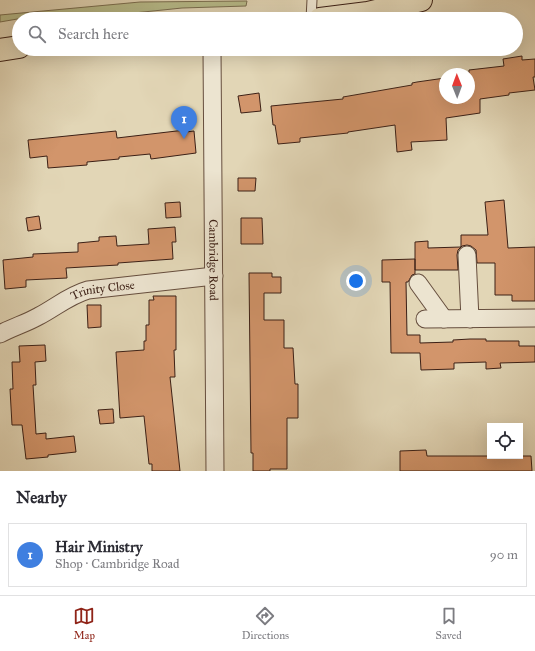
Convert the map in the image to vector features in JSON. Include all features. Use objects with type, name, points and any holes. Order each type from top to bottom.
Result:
[{"type":"main road","points":[[372,12],[421,0]]},
{"type":"main road","points":[[0,50],[12,48]]},
{"type":"street","name":"Cambridge Road","points":[[212,56],[215,471]]},
{"type":"street","points":[[467,255],[470,319]]},
{"type":"street","name":"Trinity Close","points":[[0,334],[26,323],[76,293],[88,290],[214,276]]},
{"type":"street","points":[[418,284],[444,319]]},
{"type":"street","points":[[425,319],[535,318]]},
{"type":"lane","points":[[311,12],[312,0]]},
{"type":"green space","points":[[247,1],[246,6],[182,8],[143,12],[32,12],[140,2]]},
{"type":"green space","points":[[12,14],[12,20],[0,22],[0,15]]},
{"type":"building","points":[[522,56],[522,60],[535,59],[535,77],[533,77],[535,90],[509,93],[509,95],[480,99],[480,113],[446,118],[447,140],[411,142],[412,150],[397,152],[395,125],[348,133],[300,138],[300,142],[278,144],[275,125],[273,125],[271,106],[343,99],[343,97],[439,79],[439,104],[475,104],[475,69],[504,66],[503,59]]},
{"type":"building","points":[[259,93],[261,111],[241,113],[238,96]]},
{"type":"building","points":[[185,130],[186,132],[194,131],[196,153],[151,159],[150,154],[119,157],[119,159],[87,162],[87,165],[48,168],[47,156],[30,158],[28,140],[116,131],[117,138]]},
{"type":"building","points":[[238,178],[256,178],[255,191],[238,191]]},
{"type":"building","points":[[504,200],[508,248],[535,247],[535,301],[512,301],[512,295],[495,295],[495,263],[477,263],[476,250],[467,245],[461,247],[461,235],[488,235],[485,202]]},
{"type":"building","points":[[180,202],[181,217],[166,218],[165,203]]},
{"type":"building","points":[[39,216],[41,229],[28,231],[26,218]]},
{"type":"building","points":[[241,218],[262,218],[263,244],[241,244]]},
{"type":"building","points":[[175,227],[176,242],[172,242],[173,259],[118,263],[118,265],[66,268],[67,278],[26,280],[26,287],[5,289],[3,260],[33,257],[33,254],[78,252],[78,243],[99,241],[99,237],[116,236],[117,246],[149,244],[148,229]]},
{"type":"building","points":[[428,241],[428,248],[461,247],[458,250],[457,255],[458,270],[415,270],[415,242]]},
{"type":"building","points":[[415,259],[415,274],[412,275],[408,282],[406,282],[407,335],[420,335],[420,343],[453,342],[453,340],[470,339],[486,339],[486,341],[519,341],[519,346],[535,346],[535,362],[500,363],[501,368],[486,369],[486,362],[454,363],[454,369],[421,370],[420,353],[391,353],[390,282],[382,282],[382,260]]},
{"type":"building","points":[[249,273],[272,273],[272,277],[281,277],[281,293],[264,293],[264,320],[284,320],[284,348],[293,348],[295,384],[298,384],[298,418],[287,418],[287,469],[253,471],[253,453],[251,453]]},
{"type":"building","points":[[153,296],[176,296],[176,350],[174,350],[175,377],[170,377],[180,471],[152,471],[152,464],[149,464],[144,416],[120,418],[116,352],[144,350],[144,341],[146,341],[146,325],[149,325],[149,300],[154,300]]},
{"type":"building","points":[[87,305],[101,305],[101,327],[88,328]]},
{"type":"building","points":[[45,345],[46,361],[35,362],[36,385],[33,385],[36,434],[46,433],[46,439],[74,436],[76,452],[26,459],[22,425],[12,425],[10,389],[13,389],[12,362],[20,362],[19,346]]},
{"type":"building","points":[[113,409],[114,423],[100,424],[98,410]]},
{"type":"building","points":[[426,450],[427,456],[487,456],[487,459],[523,459],[523,456],[531,456],[532,471],[400,471],[400,451]]},
{"type":"place","name":"Hair Ministry","points":[[184,139]]}]
